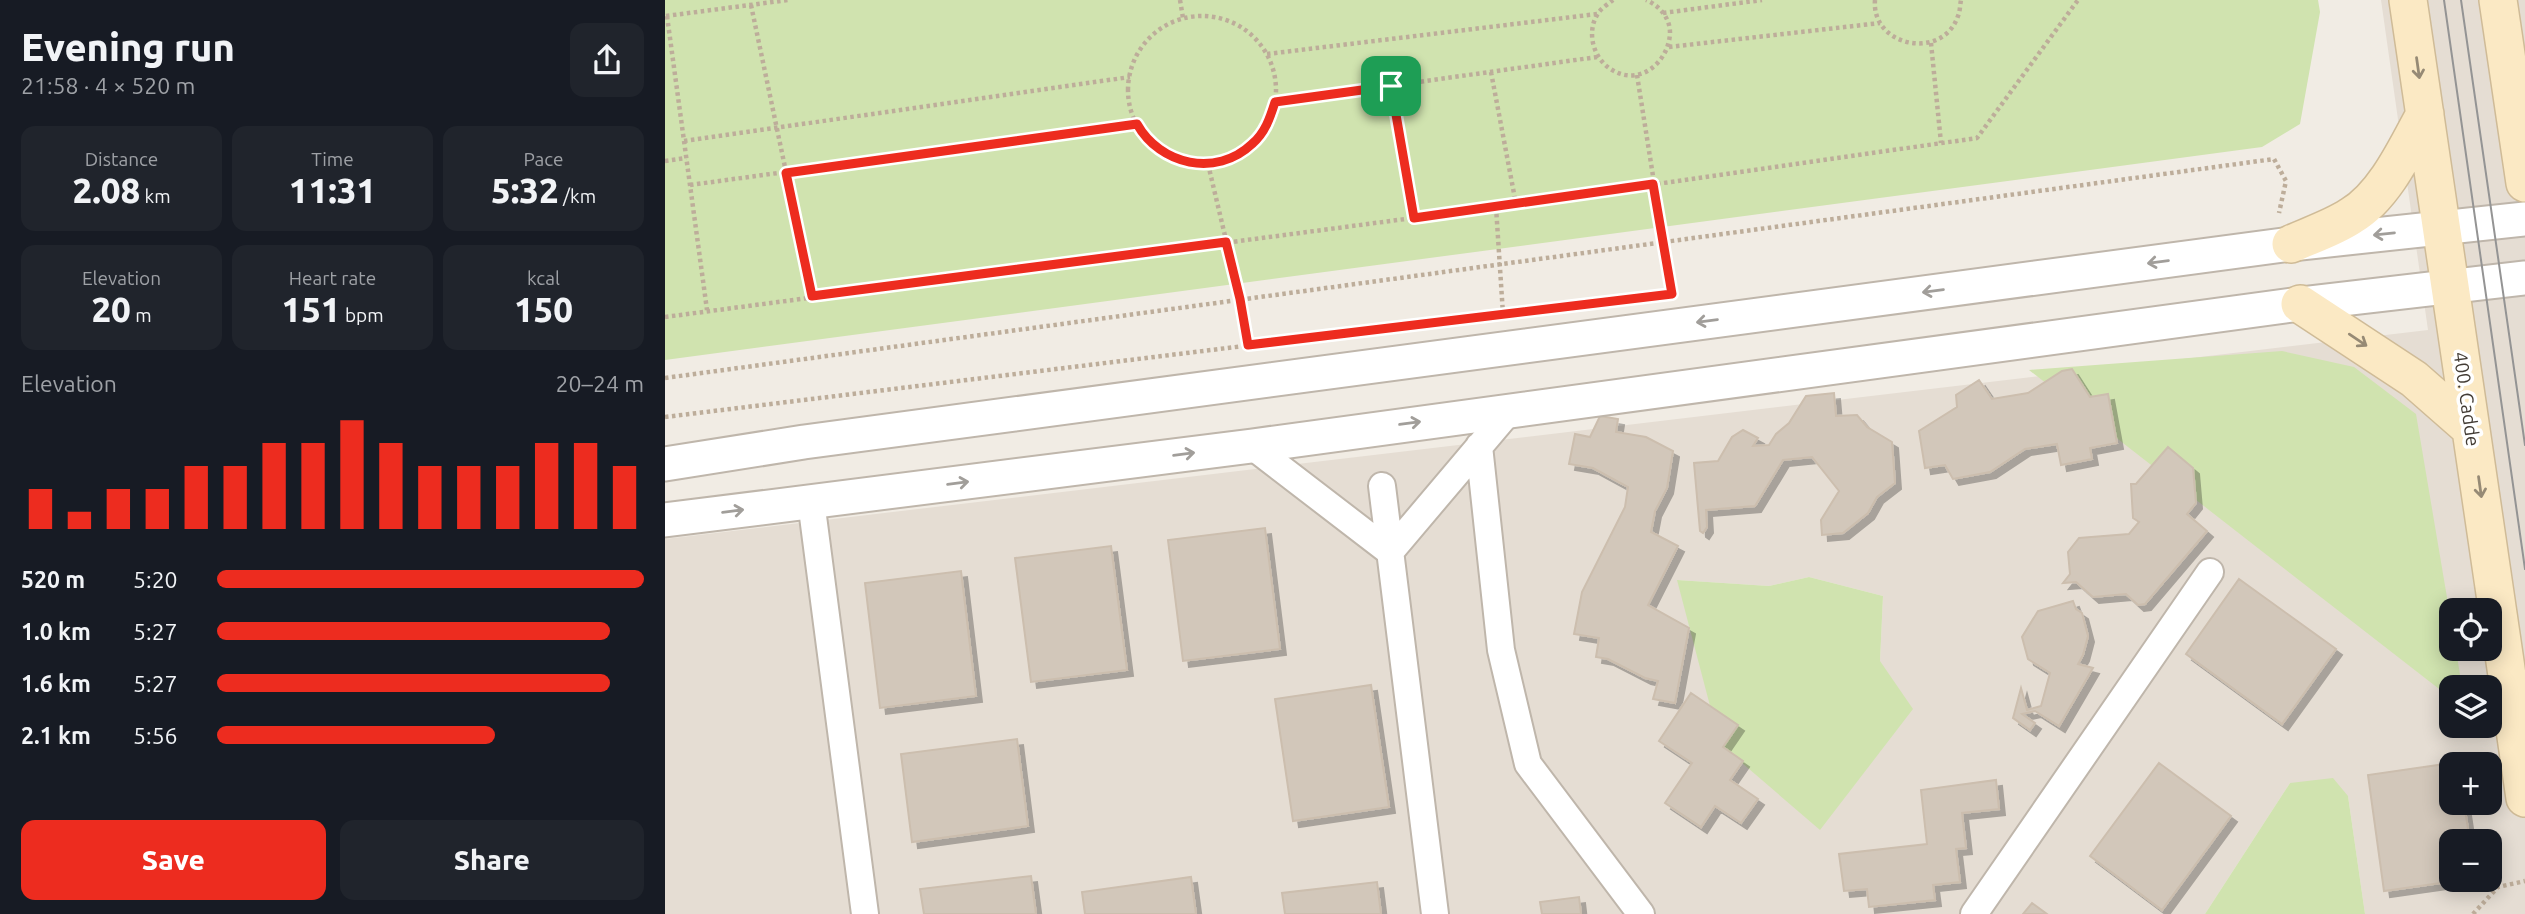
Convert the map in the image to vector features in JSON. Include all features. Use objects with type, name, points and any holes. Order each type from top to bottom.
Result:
[{"type":"main road","name":"400. Cadde","points":[[2408,0],[2525,798]]},
{"type":"main road","points":[[2500,12],[2525,57]]},
{"type":"main road","points":[[2500,12],[2525,183]]},
{"type":"main road","points":[[2284,232],[2353,216],[2386,182],[2425,114]]},
{"type":"main road","points":[[2300,304],[2414,379],[2471,429]]},
{"type":"street","points":[[665,464],[1673,310],[2284,232],[2441,228],[2525,219]]},
{"type":"street","points":[[665,520],[1252,446],[2300,304],[2525,278]]},
{"type":"street","points":[[1390,552],[1511,409]]},
{"type":"street","points":[[1252,446],[1390,552]]},
{"type":"street","points":[[1479,446],[1501,650],[1528,764],[1641,914]]},
{"type":"street","points":[[1382,486],[1435,914]]},
{"type":"street","points":[[811,501],[865,914]]},
{"type":"street","points":[[1974,914],[2210,572]]},
{"type":"path","points":[[707,310],[666,16],[788,0]]},
{"type":"path","points":[[1181,0],[1183,18]]},
{"type":"path","points":[[1613,0],[1597,14],[1591,36],[1597,57],[1614,72],[1637,75],[1657,66],[1669,47],[1669,24],[1657,5],[1646,0]]},
{"type":"path","points":[[1662,13],[1762,0]]},
{"type":"path","points":[[1875,0],[1880,23],[1893,37],[1911,45],[1931,43],[1948,34],[1958,17],[1961,0]]},
{"type":"path","points":[[665,317],[1496,207],[1977,138],[2078,0]]},
{"type":"path","points":[[751,5],[812,296]]},
{"type":"path","points":[[1267,54],[1597,14]]},
{"type":"path","points":[[1208,16],[1231,22],[1252,35],[1267,54],[1275,78],[1275,102],[1267,125],[1252,145],[1231,158],[1208,164],[1184,162],[1161,152],[1144,136],[1132,114],[1128,90],[1131,66],[1143,44],[1161,28],[1183,18],[1208,16]]},
{"type":"path","points":[[1669,47],[1880,23]]},
{"type":"path","points":[[1931,43],[1941,143]]},
{"type":"path","points":[[1275,102],[1597,57]]},
{"type":"path","points":[[1491,72],[1516,204]]},
{"type":"path","points":[[1637,75],[1673,310]]},
{"type":"path","points":[[684,141],[1130,77]]},
{"type":"path","points":[[1391,86],[1414,218]]},
{"type":"path","points":[[690,185],[1137,124]]},
{"type":"path","points":[[665,160],[686,158]]},
{"type":"path","points":[[665,377],[2274,159],[2286,181],[2284,232]]},
{"type":"path","points":[[1208,164],[1240,299],[1248,345]]},
{"type":"path","points":[[1496,207],[1503,314]]},
{"type":"path","points":[[1659,295],[1673,310]]},
{"type":"path","points":[[665,417],[1581,305]]},
{"type":"path","points":[[2473,914],[2498,887],[2525,881]]},
{"type":"shaded area","points":[[2381,0],[2525,0],[2525,914],[2365,914],[2348,796],[2290,783],[2205,914],[665,914],[665,539],[2428,330]],"holes":[[[1809,577],[1883,596],[1880,661],[1677,580],[1769,586]]]},
{"type":"green space","points":[[665,0],[2318,0],[2320,12],[2300,124],[2262,147],[665,360]]},
{"type":"green space","points":[[2282,351],[2354,367],[2416,414],[2447,598],[2439,598],[2439,661],[2458,661],[2460,675],[2439,675],[2439,689],[2029,370]]},
{"type":"green space","points":[[1809,577],[1883,596],[1880,661],[1913,709],[1820,830],[1720,744],[1677,580],[1769,586]]},
{"type":"green space","points":[[2333,778],[2348,796],[2365,914],[2205,914],[2290,783]]},
{"type":"building","points":[[2072,369],[2090,397],[2108,394],[2117,443],[2090,448],[2092,459],[2061,465],[2057,444],[2025,449],[1990,472],[1953,479],[1945,465],[1925,468],[1919,431],[1957,407],[1956,395],[1979,380],[1992,399],[2028,393],[2062,371]]},
{"type":"building","points":[[1834,393],[1836,416],[1857,415],[1867,427],[1892,442],[1895,483],[1877,497],[1868,513],[1843,533],[1822,535],[1821,520],[1839,491],[1812,457],[1783,460],[1755,506],[1706,510],[1707,527],[1703,533],[1700,531],[1694,463],[1718,461],[1732,437],[1743,430],[1758,438],[1753,446],[1769,445],[1776,434],[1789,423],[1806,396]]},
{"type":"building","points":[[1600,416],[1618,419],[1616,432],[1646,437],[1673,451],[1667,488],[1655,511],[1651,532],[1678,546],[1648,605],[1689,628],[1675,703],[1653,699],[1658,681],[1645,678],[1608,659],[1596,657],[1599,638],[1574,634],[1582,592],[1625,507],[1628,487],[1593,468],[1569,464],[1575,434],[1590,437]]},
{"type":"building","points":[[2168,447],[2193,468],[2196,503],[2187,514],[2207,531],[2145,604],[2138,605],[2126,594],[2093,597],[2076,582],[2063,583],[2070,574],[2068,552],[2079,538],[2129,534],[2139,522],[2133,518],[2131,484],[2136,484]]},
{"type":"building","points":[[1265,528],[1280,649],[1183,661],[1168,540]]},
{"type":"building","points":[[1111,546],[1127,670],[1031,682],[1015,558]]},
{"type":"building","points":[[961,571],[976,696],[880,708],[865,583]]},
{"type":"building","points":[[2239,579],[2336,649],[2282,724],[2186,654]]},
{"type":"building","points":[[2073,601],[2076,609],[2082,613],[2088,636],[2078,664],[2093,668],[2059,726],[2035,711],[2022,714],[2035,723],[2030,730],[2013,718],[2021,688],[2027,710],[2041,706],[2050,673],[2028,659],[2022,637],[2038,611]]},
{"type":"building","points":[[1371,685],[1389,807],[1293,821],[1275,699]]},
{"type":"building","points":[[1691,693],[1738,725],[1723,747],[1743,761],[1730,780],[1758,799],[1741,823],[1715,806],[1701,827],[1665,803],[1692,763],[1659,741]]},
{"type":"building","points":[[1017,739],[1028,826],[912,842],[901,754]]},
{"type":"building","points":[[2159,763],[2231,816],[2162,910],[2090,856]]},
{"type":"building","points":[[2439,765],[2439,815],[2466,815],[2468,829],[2439,829],[2439,883],[2384,891],[2368,775]]},
{"type":"building","points":[[1996,780],[1999,809],[1962,813],[1966,848],[1956,849],[1960,882],[1933,885],[1935,900],[1869,907],[1867,889],[1844,891],[1839,854],[1927,844],[1921,790]]},
{"type":"building","points":[[1031,876],[1036,914],[924,914],[920,889]]},
{"type":"building","points":[[1191,877],[1196,914],[1085,914],[1082,892]]},
{"type":"building","points":[[1377,882],[1381,914],[1285,914],[1282,893]]},
{"type":"building","points":[[1579,897],[1581,914],[1542,914],[1540,902]]},
{"type":"building","points":[[2032,903],[2047,914],[2023,914]]},
{"type":"tram line","points":[[2444,0],[2525,569]]},
{"type":"tram line","points":[[2461,0],[2525,445]]},
{"type":"route","points":[[1391,86],[1414,218],[1653,184],[1672,294],[1248,345],[1226,242],[812,296],[786,173],[1137,124],[1144,136],[1161,152],[1184,162],[1208,164],[1231,158],[1252,145],[1267,125],[1275,102],[1391,86]]}]
